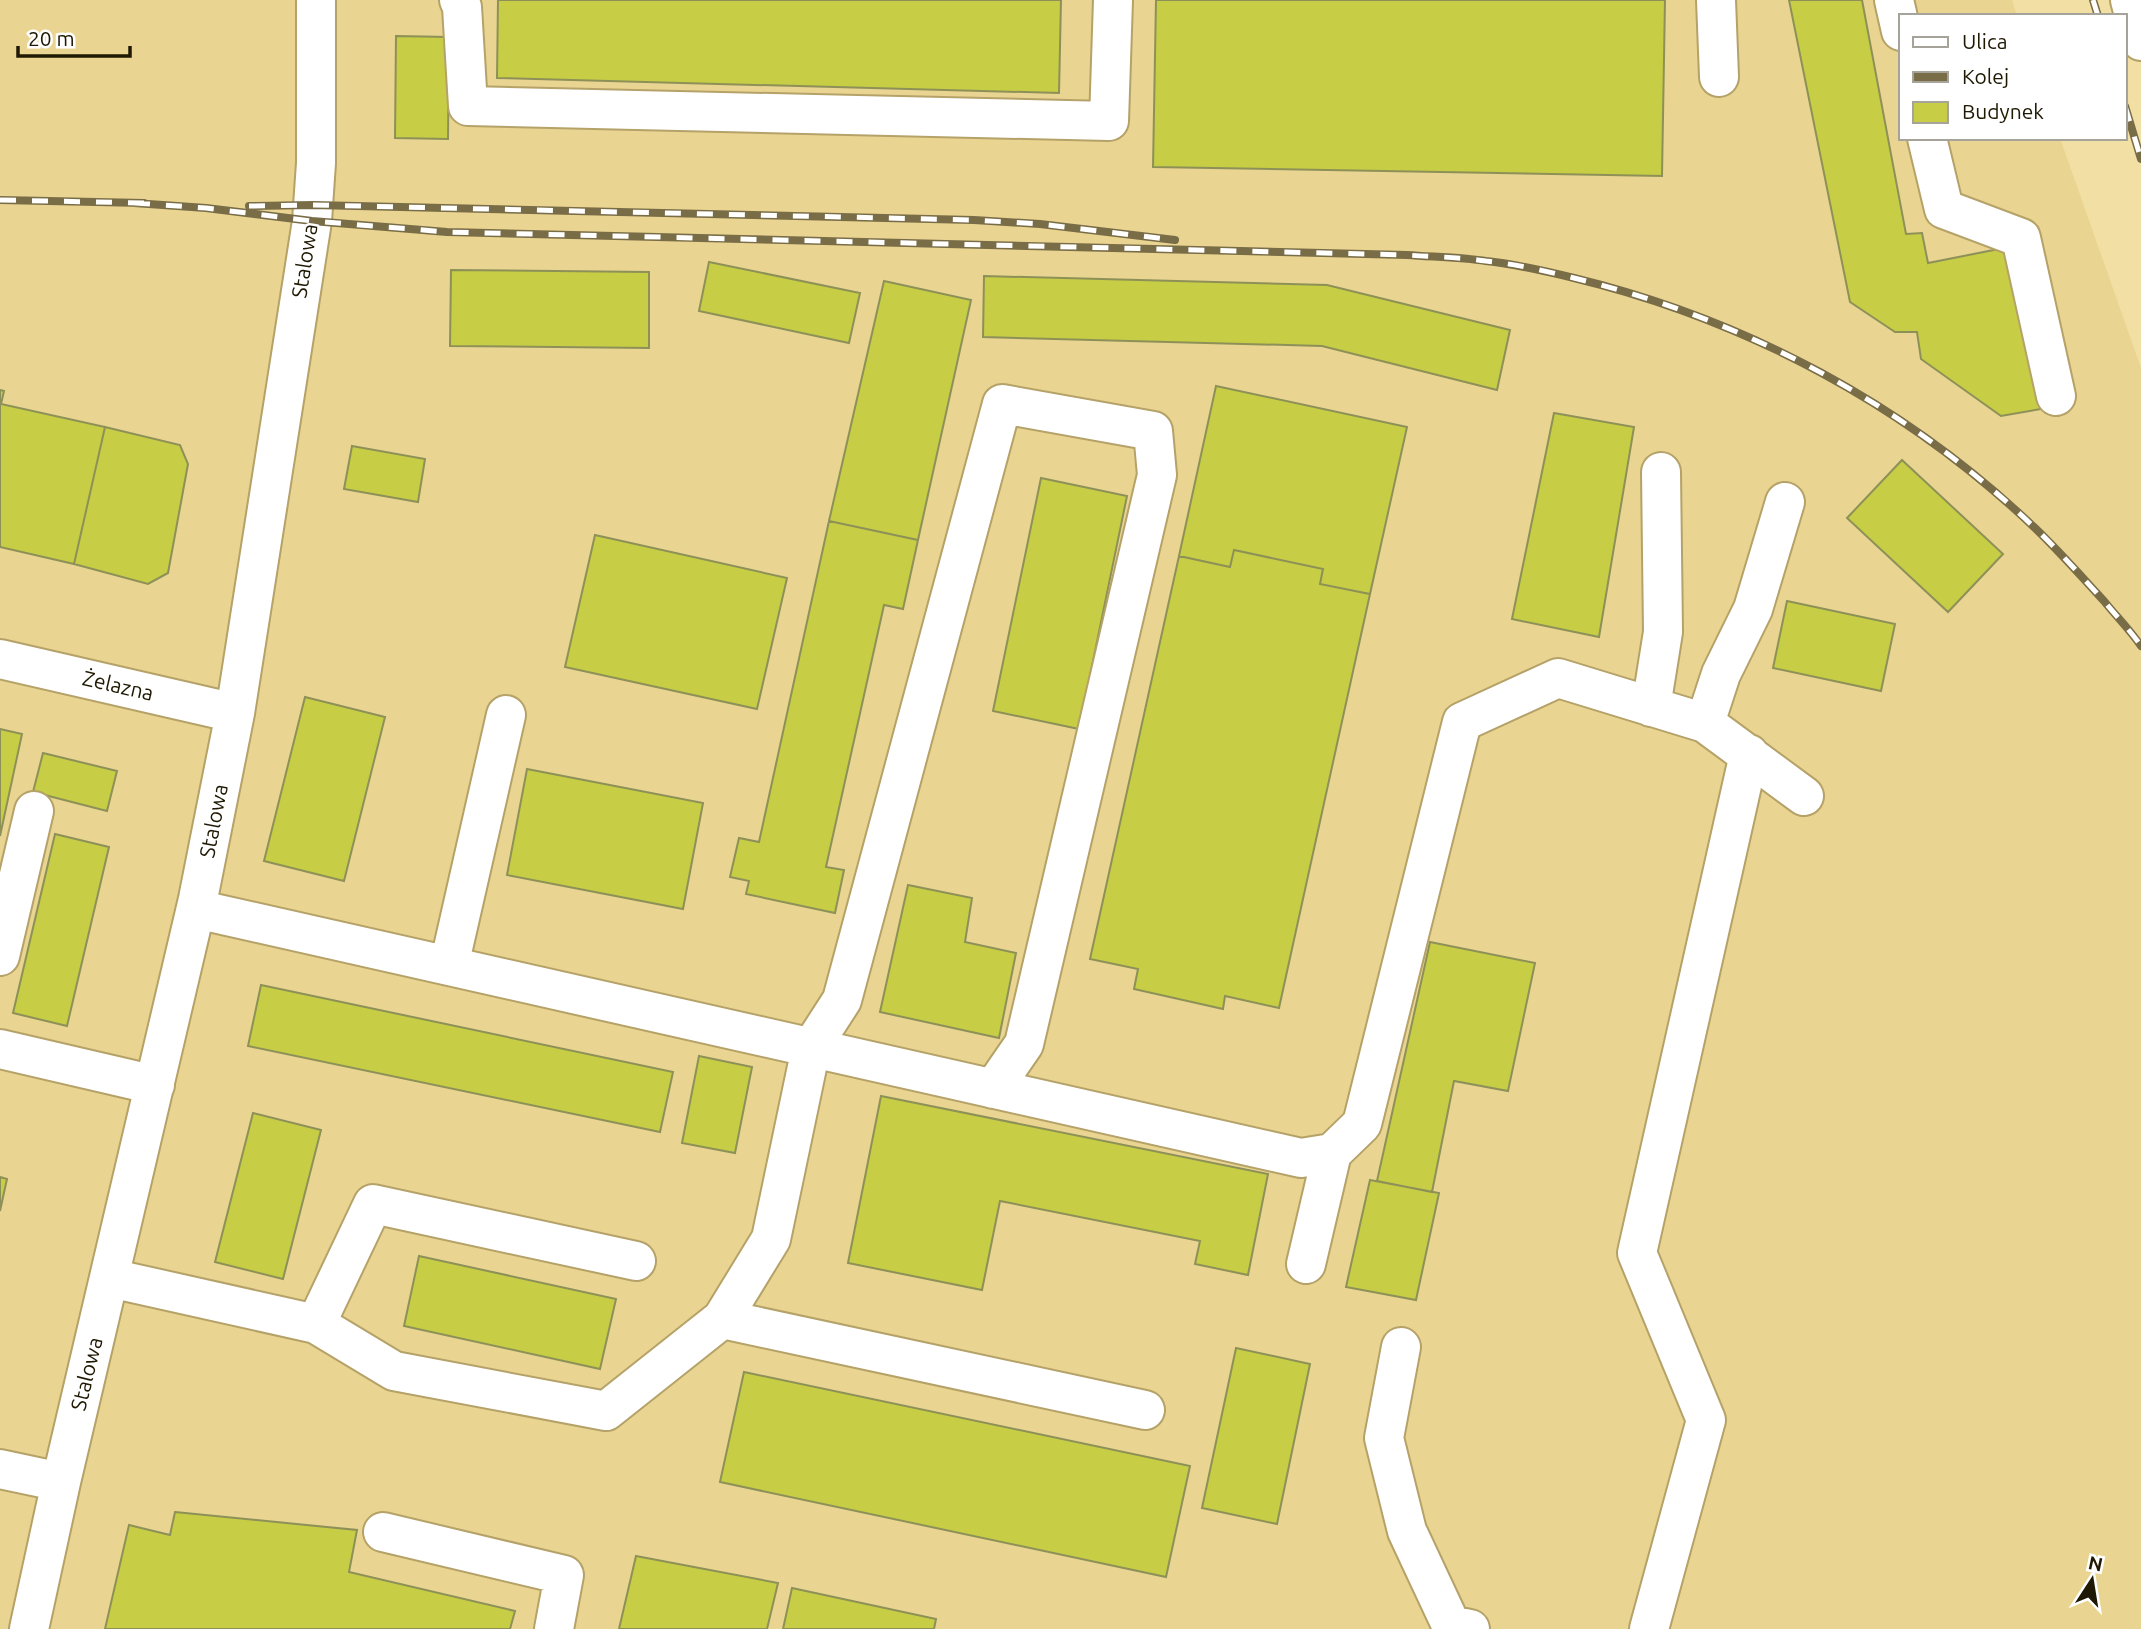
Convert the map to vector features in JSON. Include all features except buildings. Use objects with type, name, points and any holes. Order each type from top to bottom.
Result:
[{"type":"street","name":"Stalowa","points":[[29,1629],[196,909],[235,712],[312,221],[316,163],[316,0]]},
{"type":"street","points":[[459,0],[468,106],[1109,121],[1113,0]]},
{"type":"street","points":[[1716,0],[1719,77]]},
{"type":"street","points":[[1894,0],[1899,23]]},
{"type":"street","points":[[2130,0],[2141,41]]},
{"type":"street","points":[[1927,140],[1944,209],[2021,238],[2056,396]]},
{"type":"street","points":[[110,1278],[316,1324],[394,1371],[606,1411],[722,1319],[771,1239],[811,1048],[842,1000],[1002,404],[1153,431],[1157,475],[1024,1044],[993,1089]]},
{"type":"street","points":[[1651,707],[1663,632],[1661,472]]},
{"type":"street","points":[[1705,723],[1721,674],[1753,609],[1786,502]]},
{"type":"street","name":"Żelazna","points":[[0,659],[235,712]]},
{"type":"street","points":[[1306,1264],[1332,1153],[1362,1124],[1462,722],[1558,678],[1705,723],[1804,796]]},
{"type":"street","points":[[449,966],[506,715]]},
{"type":"street","points":[[1649,1629],[1706,1420],[1637,1253],[1749,754]]},
{"type":"street","points":[[0,956],[34,811]]},
{"type":"street","points":[[196,909],[1301,1158],[1332,1153]]},
{"type":"street","points":[[0,1049],[155,1085]]},
{"type":"street","points":[[316,1324],[373,1204],[636,1261]]},
{"type":"street","points":[[722,1319],[1146,1409]]},
{"type":"street","points":[[1401,1347],[1384,1437],[1407,1531],[1451,1625],[1470,1629]]},
{"type":"street","points":[[0,1469],[61,1482]]},
{"type":"street","points":[[383,1532],[565,1575],[554,1629]]},
{"type":"shaded area","points":[[0,0],[2012,0],[2016,14],[1899,14],[1899,140],[2061,140],[2141,368],[2141,1629],[0,1629]]},
{"type":"railway","points":[[2093,0],[2097,14]]},
{"type":"railway","points":[[2127,113],[2141,159]]},
{"type":"railway","points":[[0,200],[144,203]]},
{"type":"railway","points":[[134,203],[447,232],[1407,255],[1476,260],[1541,270],[1638,296],[1701,317],[1762,343],[1878,406],[1933,443],[2035,528],[2104,601],[2141,646]]},
{"type":"railway","points":[[249,206],[313,205],[974,220],[1040,224],[1175,240]]}]
